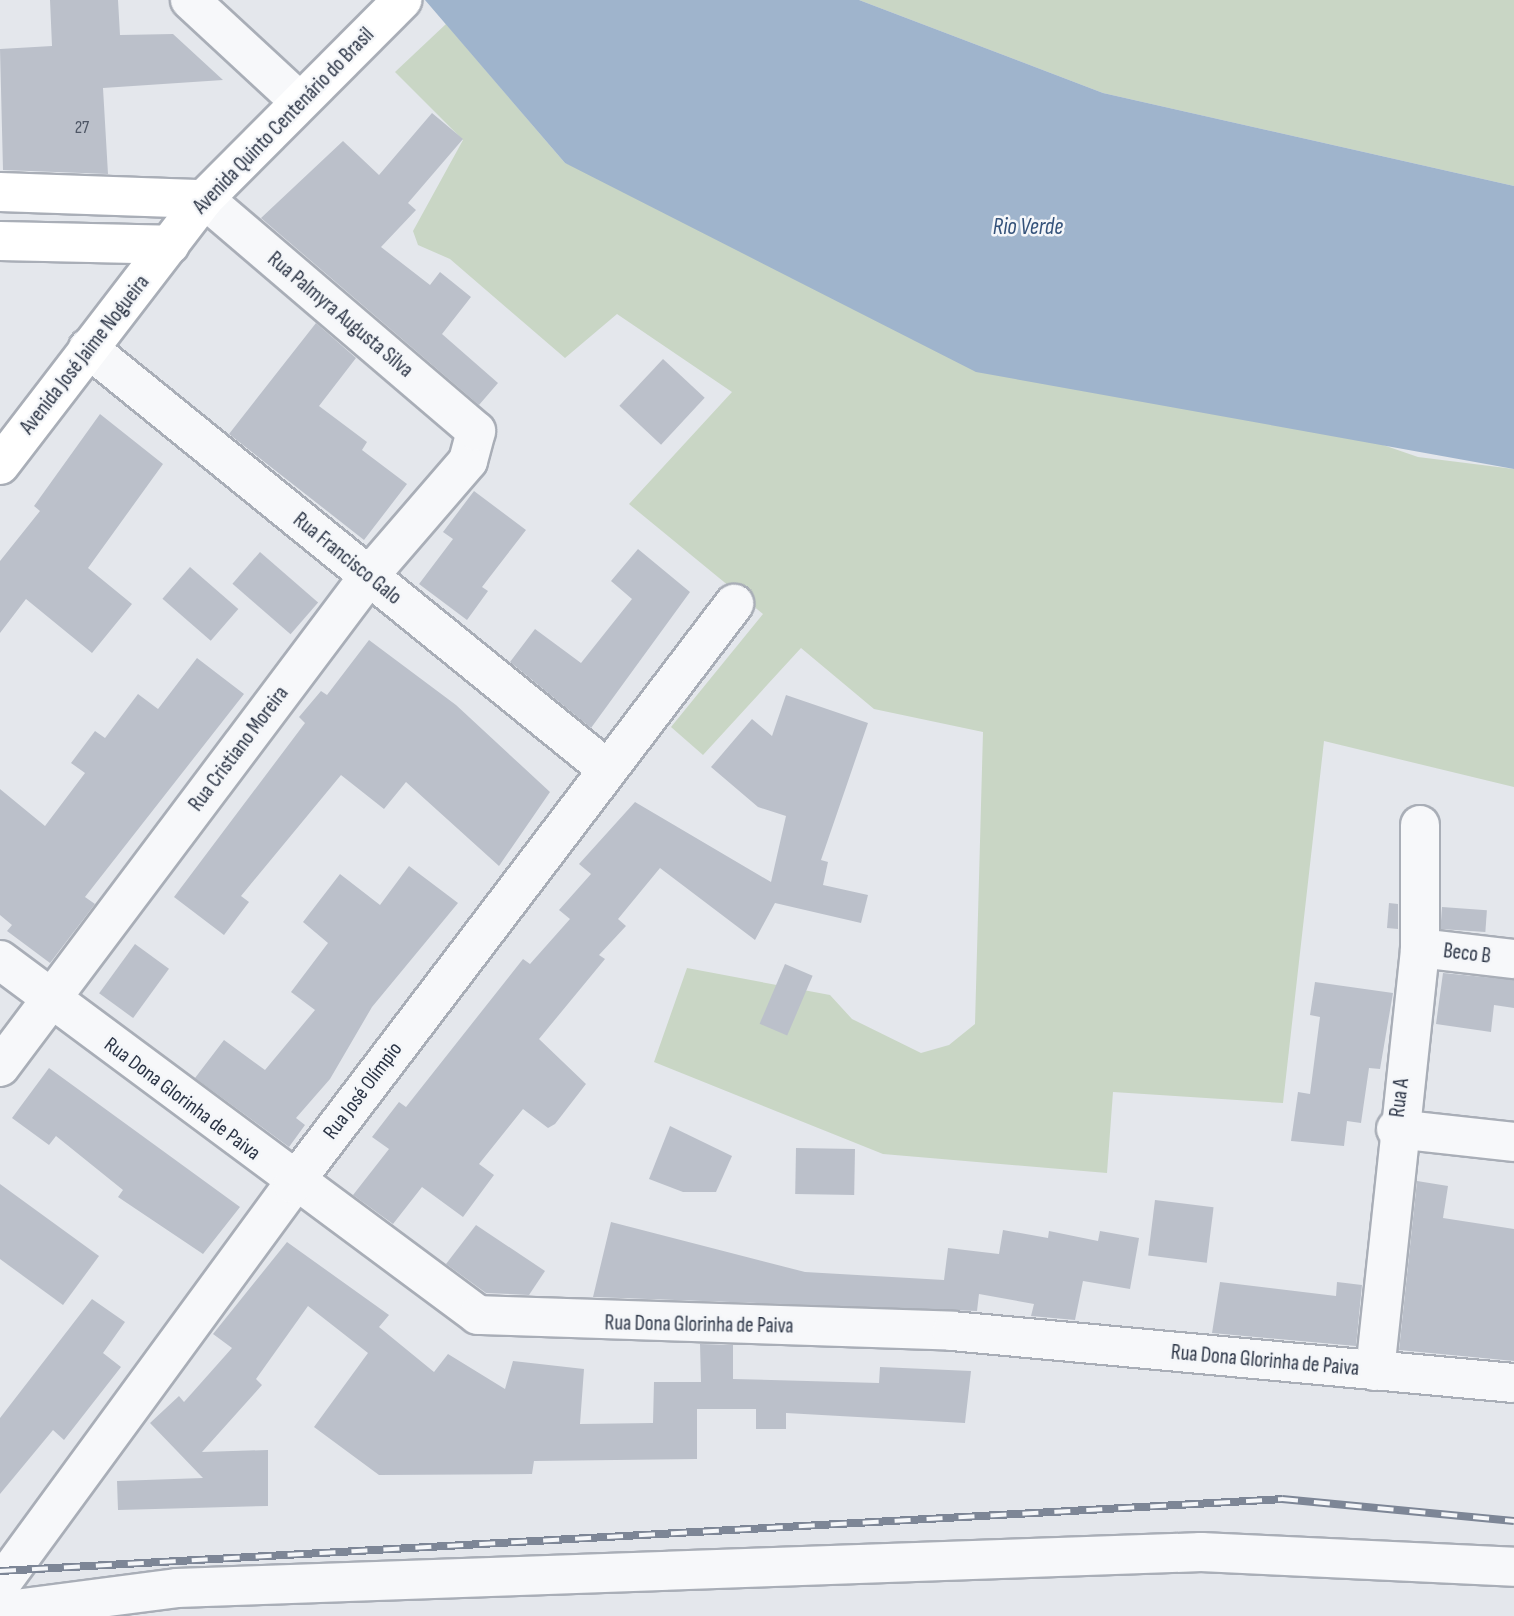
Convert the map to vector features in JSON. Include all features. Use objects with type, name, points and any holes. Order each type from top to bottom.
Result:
[{"type":"main road","name":"Avenida Quinto Centenário do Brasil","points":[[170,245],[204,199],[298,100],[402,0]]},
{"type":"main road","points":[[170,245],[8,241],[7,191],[204,199]]},
{"type":"main road","name":"Avenida José Jaime Nogueira","points":[[0,465],[170,245]]},
{"type":"street","points":[[190,0],[298,100]]},
{"type":"street","name":"Rua Palmyra Augusta Silva","points":[[204,199],[477,432]]},
{"type":"street","name":"Rua Francisco Galo","points":[[88,348],[607,769]]},
{"type":"street","name":"Rua Cristiano Moreira","points":[[0,1067],[368,577],[468,461],[477,432]]},
{"type":"street","name":"Rua José Olímpio","points":[[0,1585],[293,1184],[734,604]]},
{"type":"street","name":"Rua A","points":[[1375,1371],[1396,1129],[1420,948],[1420,825]]},
{"type":"street","name":"Beco B","points":[[1420,948],[1514,959]]},
{"type":"street","name":"Rua Dona Glorinha de Paiva","points":[[0,960],[293,1184],[478,1315],[952,1331],[1514,1383]]},
{"type":"street","points":[[1396,1129],[1514,1142]]},
{"type":"street","points":[[0,1611],[177,1588],[1201,1552],[1514,1567]]},
{"type":"green space","points":[[859,0],[1514,0],[1514,186],[1103,93]]},
{"type":"green space","points":[[446,24],[565,163],[1418,457],[1514,469],[1514,787],[1324,741],[1283,1103],[1113,1092],[1107,1173],[883,1154],[654,1062],[687,968],[830,995],[852,1019],[921,1053],[949,1045],[975,1024],[983,732],[874,709],[801,648],[703,755],[671,727],[763,614],[629,504],[732,392],[617,314],[565,358],[450,259],[418,245],[413,231],[463,140],[395,72]]},
{"type":"water","name":"Rio Verde","points":[[425,0],[859,0],[1103,93],[1514,186],[1514,469],[976,372],[565,163]]},
{"type":"building","points":[[50,0],[118,0],[120,35],[173,34],[223,80],[103,88],[108,174],[3,170],[0,49],[52,46]]},
{"type":"building","points":[[432,113],[463,139],[408,203],[416,210],[381,247],[430,285],[440,272],[471,297],[442,334],[498,383],[479,405],[261,218],[343,141],[379,175]]},
{"type":"building","points":[[316,323],[356,358],[319,406],[367,442],[362,450],[407,484],[364,540],[229,434]]},
{"type":"building","points":[[663,359],[705,398],[661,445],[619,406]]},
{"type":"building","points":[[100,414],[163,464],[88,568],[132,604],[92,653],[26,599],[0,633],[0,561],[40,511],[34,506]]},
{"type":"building","points":[[474,491],[526,530],[482,587],[488,591],[467,620],[419,584],[453,539],[443,532]]},
{"type":"building","points":[[638,549],[690,592],[591,728],[510,662],[535,629],[581,663],[632,599],[611,581]]},
{"type":"building","points":[[260,552],[318,603],[291,634],[232,584]]},
{"type":"building","points":[[190,567],[238,609],[211,641],[162,599]]},
{"type":"building","points":[[369,640],[456,705],[550,792],[499,866],[406,782],[384,809],[341,775],[241,896],[249,902],[224,935],[174,897],[305,723],[299,717],[321,691],[327,695]]},
{"type":"building","points":[[197,658],[244,694],[85,897],[95,904],[50,963],[7,931],[12,925],[0,915],[0,789],[45,826],[85,773],[71,763],[95,731],[105,738],[138,694],[158,709]]},
{"type":"building","points":[[786,695],[868,723],[821,860],[828,862],[823,885],[868,895],[861,923],[775,903],[755,940],[660,868],[618,919],[626,926],[599,955],[605,959],[539,1039],[586,1084],[555,1124],[548,1128],[523,1109],[479,1164],[494,1175],[463,1217],[422,1187],[393,1224],[353,1195],[389,1149],[372,1137],[399,1102],[406,1107],[523,959],[530,964],[570,919],[559,910],[591,874],[579,864],[635,802],[771,882],[786,816],[758,807],[711,767],[752,719],[772,736]]},
{"type":"building","points":[[409,866],[458,903],[372,1007],[330,1079],[296,1118],[305,1125],[289,1147],[195,1078],[224,1040],[265,1070],[315,1010],[291,992],[328,943],[303,922],[340,874],[380,905]]},
{"type":"building","points":[[1389,903],[1398,904],[1398,929],[1387,928]]},
{"type":"building","points":[[1442,907],[1487,910],[1485,932],[1440,929]]},
{"type":"building","points":[[135,944],[169,969],[133,1018],[99,993]]},
{"type":"building","points":[[785,964],[813,976],[787,1036],[760,1024]]},
{"type":"building","points":[[1443,973],[1514,980],[1514,1008],[1494,1005],[1491,1032],[1436,1024]]},
{"type":"building","points":[[1315,982],[1393,993],[1380,1069],[1369,1068],[1361,1123],[1347,1121],[1344,1146],[1291,1141],[1298,1092],[1310,1094],[1320,1017],[1310,1015]]},
{"type":"building","points":[[49,1068],[240,1207],[203,1254],[118,1197],[123,1190],[56,1136],[49,1145],[12,1118]]},
{"type":"building","points":[[670,1126],[732,1156],[716,1192],[683,1192],[649,1179]]},
{"type":"building","points":[[796,1148],[855,1149],[854,1195],[795,1194]]},
{"type":"building","points":[[1417,1181],[1448,1186],[1443,1218],[1514,1229],[1514,1361],[1399,1350]]},
{"type":"building","points":[[0,1184],[99,1256],[63,1305],[0,1259]]},
{"type":"building","points":[[1155,1200],[1214,1207],[1207,1263],[1148,1256]]},
{"type":"building","points":[[611,1222],[805,1272],[944,1280],[948,1248],[999,1254],[1003,1230],[1048,1238],[1049,1231],[1098,1241],[1100,1231],[1139,1238],[1130,1289],[1083,1281],[1075,1320],[1031,1316],[1034,1304],[979,1294],[977,1311],[593,1297]]},
{"type":"building","points":[[476,1225],[545,1271],[529,1295],[486,1293],[446,1264]]},
{"type":"building","points":[[287,1242],[389,1315],[379,1327],[434,1372],[448,1354],[505,1389],[513,1361],[584,1369],[580,1424],[653,1423],[654,1382],[701,1382],[700,1344],[733,1345],[733,1379],[879,1383],[880,1367],[971,1371],[965,1423],[786,1413],[786,1429],[756,1429],[756,1409],[697,1409],[697,1459],[534,1461],[532,1474],[379,1475],[314,1427],[368,1353],[308,1306],[256,1379],[262,1385],[202,1452],[268,1450],[268,1506],[118,1510],[117,1481],[203,1478],[150,1423],[179,1396],[184,1402],[232,1348],[213,1334]]},
{"type":"building","points":[[1220,1282],[1336,1296],[1337,1282],[1362,1285],[1356,1346],[1212,1333]]},
{"type":"building","points":[[92,1299],[125,1322],[103,1353],[121,1367],[64,1440],[53,1430],[0,1494],[0,1418]]},
{"type":"railway","points":[[0,1571],[1282,1499],[1514,1521]]}]
